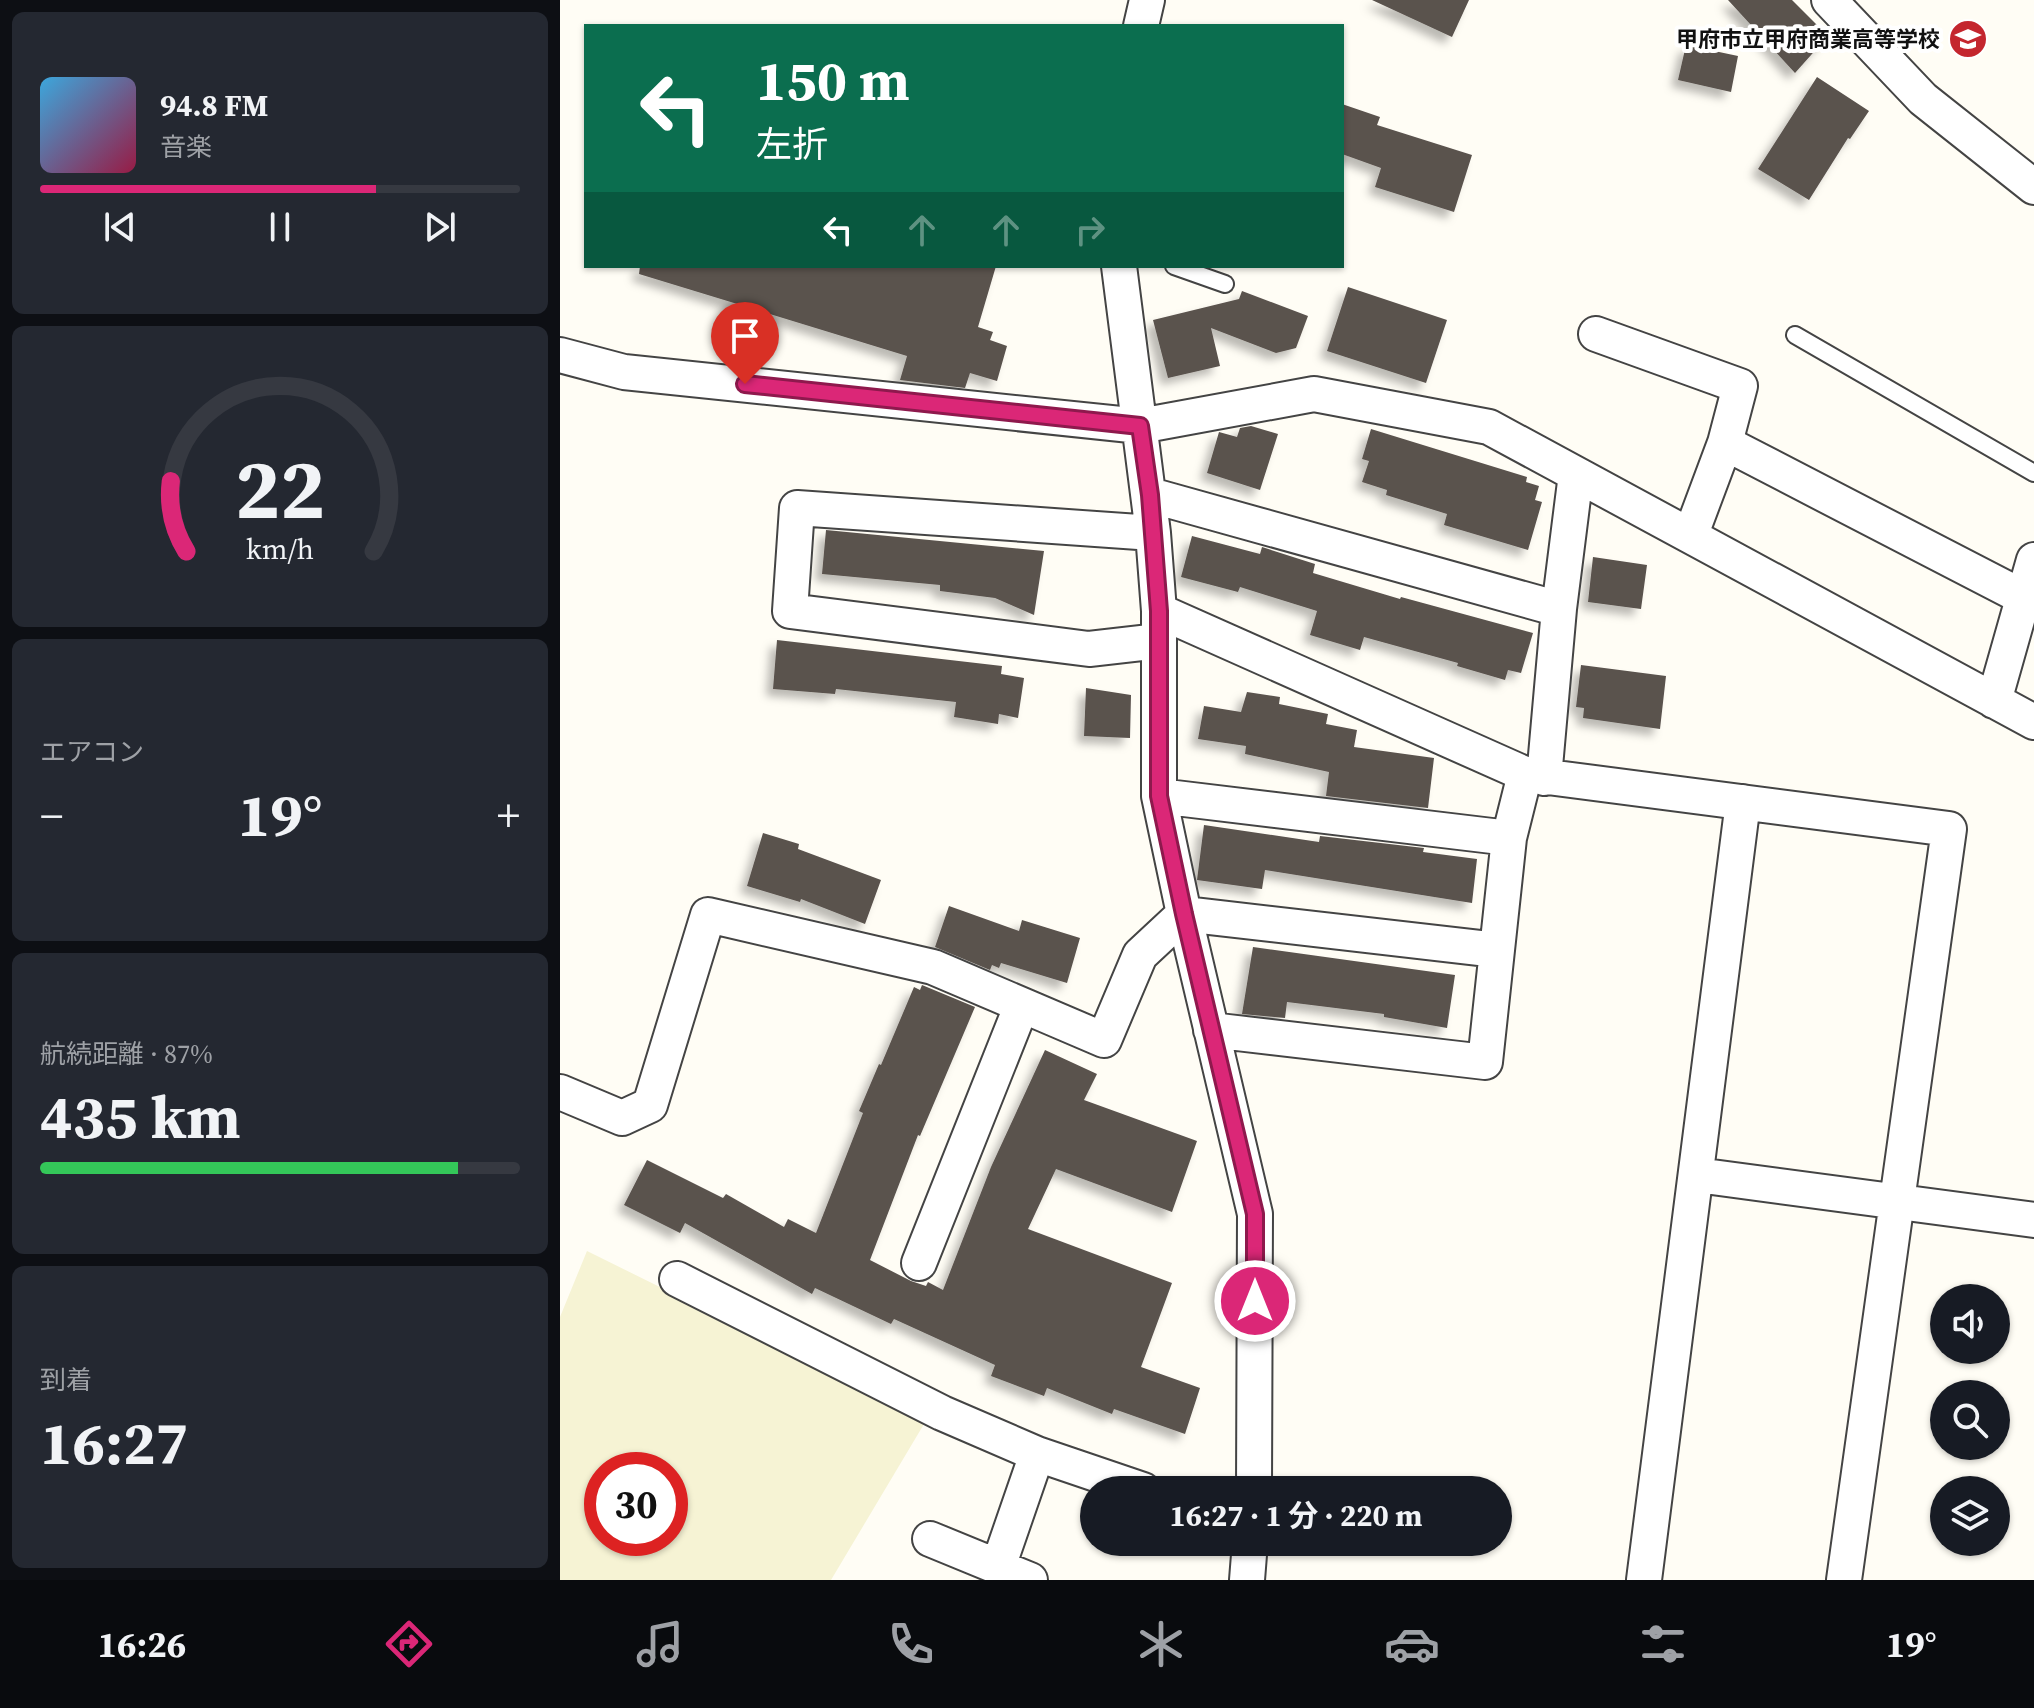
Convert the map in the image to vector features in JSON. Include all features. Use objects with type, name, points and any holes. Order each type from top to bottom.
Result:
[{"type":"street","points":[[1141,24],[1147,0]]},
{"type":"street","points":[[1829,0],[1923,99],[2034,187]]},
{"type":"street","points":[[1119,268],[1153,533],[1159,626],[1159,796],[1255,1214],[1254,1476]]},
{"type":"street","points":[[1596,334],[1740,386],[1725,443],[1691,534]]},
{"type":"street","points":[[560,355],[624,372],[1140,426],[1314,394],[1489,427],[2034,722]]},
{"type":"street","points":[[1725,443],[2029,600]]},
{"type":"street","points":[[1211,1030],[1485,1062],[1509,838],[1534,776],[1576,474]]},
{"type":"street","points":[[1150,495],[1559,609]]},
{"type":"street","points":[[1153,533],[797,508],[790,611],[1089,649],[1159,626],[1534,776],[1949,829],[1844,1580]]},
{"type":"street","points":[[1994,701],[2029,600],[2034,560]]},
{"type":"street","points":[[1159,796],[1509,838]]},
{"type":"street","points":[[1644,1580],[1743,802]]},
{"type":"street","points":[[560,1092],[622,1118],[650,1105],[708,915],[933,967],[1104,1040],[1140,955],[1184,914],[1497,950]]},
{"type":"street","points":[[919,1263],[1021,1007]]},
{"type":"street","points":[[1697,1175],[2034,1220]]},
{"type":"street","points":[[677,1279],[942,1413],[1037,1454],[1102,1476]]},
{"type":"street","points":[[998,1567],[1037,1454]]},
{"type":"street","points":[[930,1539],[1030,1580]]},
{"type":"street","points":[[1247,1580],[1249,1556]]},
{"type":"lane","points":[[1180,268],[1225,284]]},
{"type":"lane","points":[[1795,335],[2034,473]]},
{"type":"shaded area","points":[[587,1251],[927,1419],[831,1580],[560,1580],[560,1317]]},
{"type":"building","points":[[1372,0],[1469,0],[1452,37]]},
{"type":"building","points":[[1728,0],[1792,0],[1828,36],[1795,73]]},
{"type":"building","points":[[1686,45],[1738,56],[1731,92],[1678,80]]},
{"type":"building","points":[[1817,77],[1869,111],[1809,200],[1758,169]]},
{"type":"building","points":[[1344,105],[1380,117],[1377,125],[1472,155],[1454,212],[1375,187],[1381,168],[1344,155]]},
{"type":"building","points":[[640,268],[995,268],[978,327],[993,332],[990,340],[1007,346],[997,381],[970,373],[965,388],[900,380],[907,356],[639,274]]},
{"type":"building","points":[[1348,287],[1447,320],[1426,383],[1327,351]]},
{"type":"building","points":[[1242,291],[1308,316],[1296,348],[1276,353],[1211,328],[1220,366],[1168,378],[1153,320],[1239,299]]},
{"type":"building","points":[[1251,426],[1278,434],[1260,490],[1207,473],[1219,432],[1237,437],[1240,428]]},
{"type":"building","points":[[1371,429],[1527,477],[1526,482],[1539,486],[1535,500],[1542,502],[1528,550],[1444,525],[1447,514],[1386,495],[1387,490],[1362,482],[1369,461],[1362,459]]},
{"type":"building","points":[[826,530],[1044,551],[1034,615],[995,598],[940,591],[940,585],[822,574]]},
{"type":"building","points":[[1192,536],[1260,554],[1262,547],[1315,564],[1313,573],[1533,633],[1521,673],[1508,670],[1505,680],[1457,666],[1458,663],[1364,637],[1360,650],[1310,635],[1317,611],[1240,587],[1238,592],[1181,577]]},
{"type":"building","points":[[1593,557],[1647,565],[1641,609],[1588,602]]},
{"type":"building","points":[[777,640],[1002,666],[1001,674],[1024,678],[1018,718],[999,714],[998,724],[954,717],[956,702],[836,689],[835,694],[773,689]]},
{"type":"building","points":[[1581,665],[1666,676],[1660,729],[1583,718],[1584,708],[1576,707]]},
{"type":"building","points":[[1086,688],[1131,695],[1130,738],[1084,736]]},
{"type":"building","points":[[1247,692],[1280,697],[1279,704],[1328,714],[1326,724],[1357,730],[1354,747],[1434,758],[1428,808],[1326,796],[1329,772],[1245,754],[1246,746],[1198,739],[1204,706],[1241,712]]},
{"type":"building","points":[[1204,825],[1319,842],[1320,836],[1424,848],[1423,852],[1477,859],[1472,903],[1265,870],[1262,889],[1197,880]]},
{"type":"building","points":[[763,833],[799,844],[798,849],[881,880],[865,924],[801,899],[800,902],[747,886]]},
{"type":"building","points":[[949,906],[1019,931],[1022,920],[1080,938],[1067,983],[1001,963],[999,968],[992,965],[990,970],[935,947]]},
{"type":"building","points":[[1253,947],[1455,975],[1447,1028],[1384,1017],[1384,1014],[1287,1002],[1285,1018],[1242,1014]]},
{"type":"building","points":[[922,985],[975,1007],[918,1135],[870,1260],[911,1281],[926,1286],[928,1282],[943,1290],[991,1167],[1045,1050],[1097,1074],[1084,1100],[1197,1141],[1172,1212],[1056,1169],[1028,1229],[1172,1283],[1141,1367],[1200,1388],[1185,1434],[1114,1409],[1112,1414],[1047,1388],[1044,1396],[991,1376],[995,1365],[894,1319],[891,1324],[815,1288],[812,1294],[685,1223],[680,1233],[624,1205],[647,1160],[723,1198],[726,1194],[784,1227],[788,1219],[816,1233],[879,1064],[914,987],[920,990]]},
{"type":"place","name":"甲府市立甲府商業高等学校","points":[[1968,39]]},
{"type":"route","points":[[745,384],[1140,426],[1150,495],[1159,611],[1159,796],[1255,1214],[1255,1301]]}]
